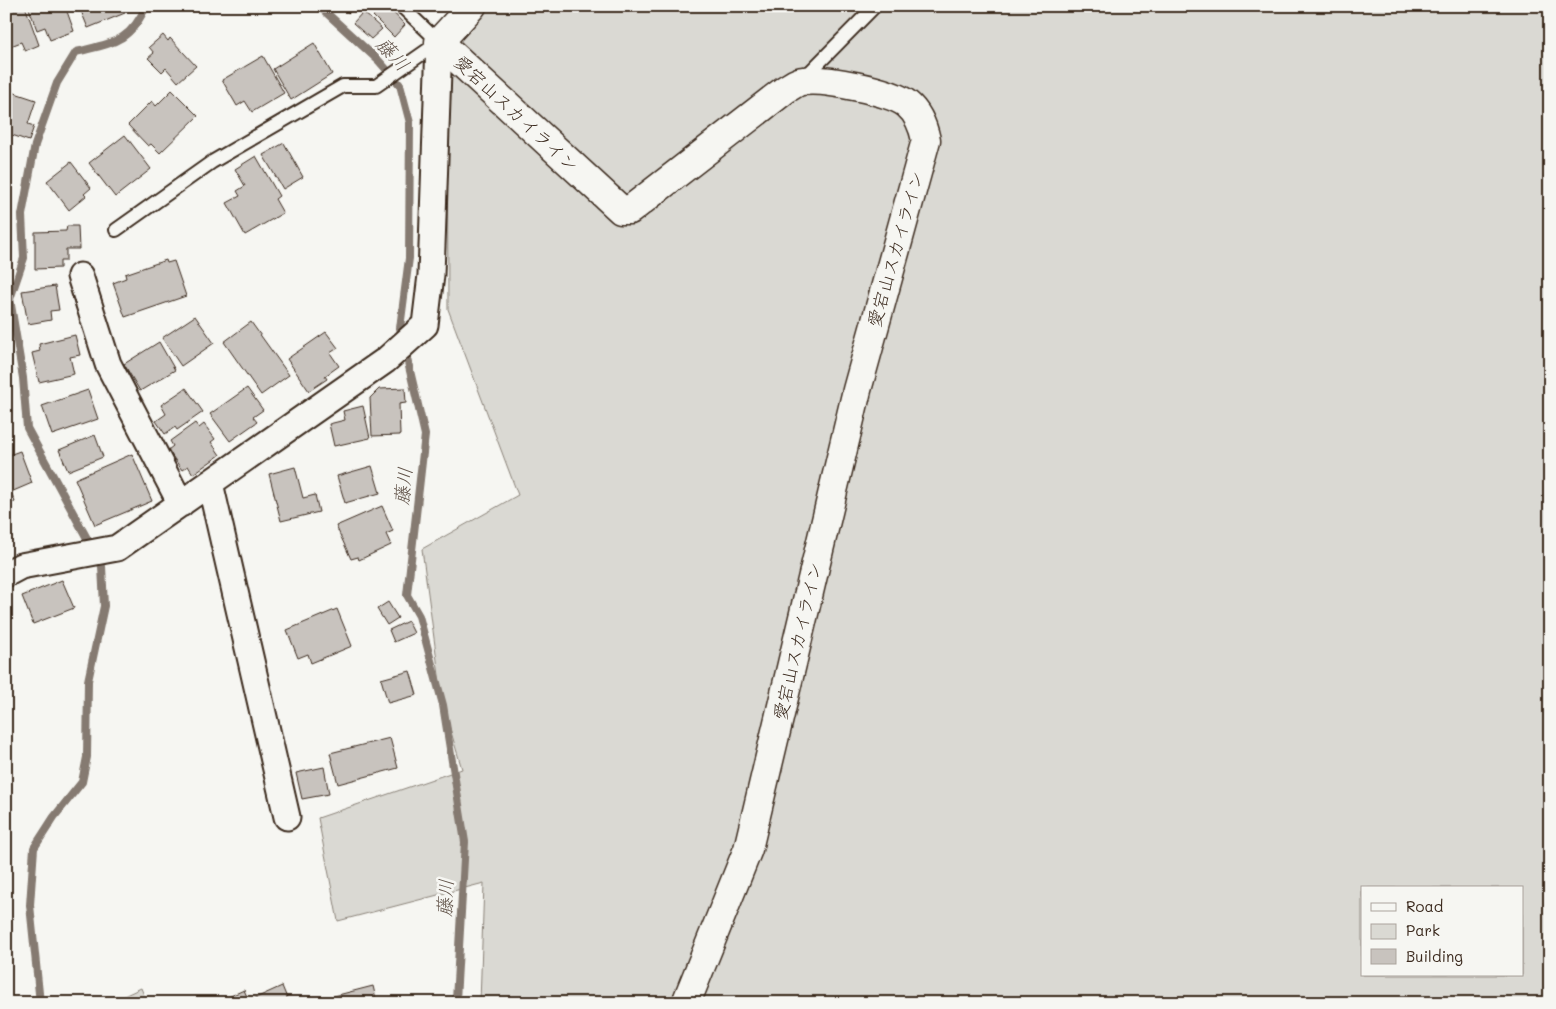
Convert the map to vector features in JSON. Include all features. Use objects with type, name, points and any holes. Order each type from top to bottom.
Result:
[{"type":"main road","name":"愛宕山スカイライン","points":[[472,6],[439,42],[621,210],[630,210],[786,89],[801,81],[822,80],[890,95],[906,104],[918,116],[926,140],[857,390],[748,849],[686,1003]]},
{"type":"street","points":[[6,574],[21,566],[117,548],[390,356],[425,325],[431,275],[439,42]]},
{"type":"street","points":[[80,276],[108,364],[181,504]]},
{"type":"street","points":[[210,483],[287,817]]},
{"type":"lane","points":[[116,230],[212,162],[343,86],[376,86],[439,42],[402,6]]},
{"type":"lane","points":[[801,81],[876,6]]},
{"type":"green space","points":[[486,6],[1550,6],[1550,1003],[480,1003],[484,883],[338,921],[318,818],[462,769],[443,705],[422,549],[518,495],[448,309],[447,46]]},
{"type":"green space","points":[[141,988],[147,1003],[109,1003]]},
{"type":"building","points":[[6,6],[25,6],[39,45],[25,51],[21,42],[6,48]]},
{"type":"building","points":[[28,6],[65,6],[74,31],[50,40],[45,27],[37,30]]},
{"type":"building","points":[[79,6],[122,6],[125,13],[88,28]]},
{"type":"building","points":[[341,6],[355,6],[349,13]]},
{"type":"building","points":[[383,6],[387,6],[405,25],[394,37],[373,16]]},
{"type":"building","points":[[363,12],[382,29],[371,39],[353,23]]},
{"type":"building","points":[[163,35],[168,41],[170,38],[196,66],[178,82],[166,68],[162,72],[148,58],[154,53],[149,47]]},
{"type":"building","points":[[314,43],[332,74],[291,100],[273,69]]},
{"type":"building","points":[[263,56],[284,93],[252,112],[245,101],[237,106],[222,80]]},
{"type":"building","points":[[6,90],[36,100],[28,124],[34,126],[29,141],[12,135],[7,150]]},
{"type":"building","points":[[172,90],[198,116],[160,153],[151,144],[148,146],[128,125],[152,101],[156,106]]},
{"type":"building","points":[[125,135],[151,169],[115,197],[89,163]]},
{"type":"building","points":[[284,143],[303,177],[283,189],[263,155]]},
{"type":"building","points":[[256,156],[279,196],[275,199],[283,213],[245,235],[227,203],[240,196],[237,191],[245,186],[235,169]]},
{"type":"building","points":[[71,162],[91,188],[84,194],[86,196],[69,210],[47,181]]},
{"type":"building","points":[[67,226],[78,226],[79,249],[66,249],[66,261],[60,261],[60,268],[35,269],[35,232],[66,231]]},
{"type":"building","points":[[166,260],[167,263],[174,261],[186,296],[125,317],[113,283],[126,278],[125,274]]},
{"type":"building","points":[[55,286],[59,310],[50,311],[51,320],[28,324],[22,291]]},
{"type":"building","points":[[195,316],[214,343],[181,366],[162,338]]},
{"type":"building","points":[[251,322],[289,375],[261,395],[224,342]]},
{"type":"building","points":[[326,332],[338,348],[330,353],[339,366],[325,376],[327,379],[309,391],[287,359]]},
{"type":"building","points":[[75,335],[80,355],[70,357],[74,374],[39,382],[32,353],[40,351],[39,344]]},
{"type":"building","points":[[159,342],[175,370],[140,391],[124,364]]},
{"type":"building","points":[[186,388],[203,412],[177,430],[175,427],[165,434],[156,421],[166,414],[161,405]]},
{"type":"building","points":[[247,388],[263,410],[253,417],[257,422],[230,441],[210,414]]},
{"type":"building","points":[[405,388],[406,403],[399,404],[400,435],[372,436],[370,398],[379,389]]},
{"type":"building","points":[[88,390],[98,419],[52,435],[42,406]]},
{"type":"building","points":[[363,406],[370,438],[334,446],[329,424],[345,420],[343,411]]},
{"type":"building","points":[[195,423],[199,428],[204,424],[215,439],[211,442],[220,455],[193,474],[188,466],[182,470],[168,450],[173,446],[170,441]]},
{"type":"building","points":[[95,435],[103,457],[68,471],[59,450]]},
{"type":"building","points":[[20,451],[32,483],[11,492],[15,502],[6,505],[6,456]]},
{"type":"building","points":[[132,454],[152,501],[95,525],[75,479]]},
{"type":"building","points":[[372,466],[380,493],[345,503],[337,476]]},
{"type":"building","points":[[295,467],[303,498],[315,495],[319,512],[281,521],[269,474]]},
{"type":"building","points":[[382,506],[393,531],[386,534],[391,545],[359,560],[358,557],[351,559],[336,526]]},
{"type":"building","points":[[62,580],[74,608],[33,624],[22,596]]},
{"type":"building","points":[[388,602],[398,618],[387,625],[377,609]]},
{"type":"building","points":[[337,609],[352,646],[311,663],[308,654],[298,658],[287,630]]},
{"type":"building","points":[[408,621],[414,633],[394,642],[389,630]]},
{"type":"building","points":[[410,671],[417,695],[388,703],[381,679]]},
{"type":"building","points":[[390,738],[398,768],[338,784],[330,753]]},
{"type":"building","points":[[324,767],[329,794],[302,799],[296,773]]},
{"type":"building","points":[[282,986],[289,1003],[215,1003],[244,990],[249,1001]]},
{"type":"building","points":[[373,986],[377,1003],[307,1003]]},
{"type":"waterway","points":[[40,1003],[30,905],[34,848],[54,817],[82,782],[87,757],[88,681],[104,606],[102,566],[27,428],[23,378],[10,299],[24,258],[22,215],[35,145],[57,83],[76,52],[118,40],[133,28],[146,6]]},
{"type":"waterway","name":"藤川","points":[[319,6],[379,61],[400,85],[410,123],[409,258],[400,328],[425,435],[407,595],[419,616],[443,705],[465,842],[456,1000]]}]
